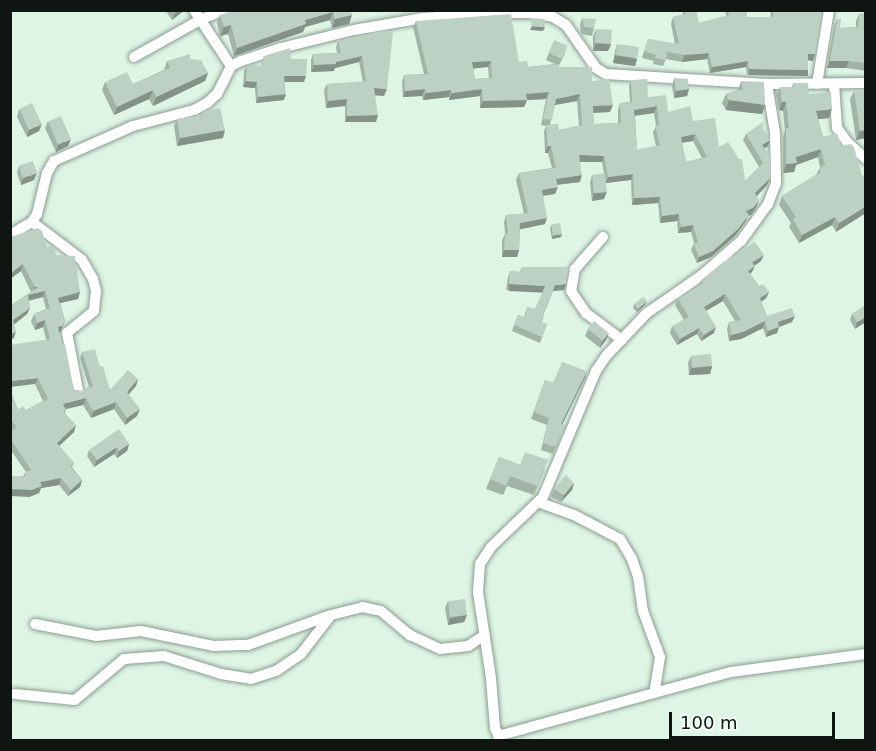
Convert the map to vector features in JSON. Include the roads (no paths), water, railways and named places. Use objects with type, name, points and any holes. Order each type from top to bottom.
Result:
[{"type":"street","points":[[134,57],[197,15],[224,10]]},
{"type":"street","points":[[817,84],[829,10]]},
{"type":"street","points":[[10,235],[32,222],[42,201],[47,173],[54,161],[133,126],[194,110],[217,94],[231,66],[281,48],[365,28],[423,18],[489,13],[529,14],[554,17],[566,26],[596,68],[606,74],[767,84],[866,83]]},
{"type":"street","points":[[197,15],[231,66]]},
{"type":"street","points":[[767,84],[775,132],[776,183],[768,204],[741,241],[702,275],[647,313],[596,371],[570,438],[538,502],[491,547],[480,564],[478,592],[495,728],[499,738],[731,672],[866,654]]},
{"type":"street","points":[[834,84],[837,128],[847,142],[866,159]]},
{"type":"street","points":[[32,222],[82,260],[93,279],[96,291],[94,311],[67,333],[78,390]]},
{"type":"street","points":[[603,237],[576,269],[571,291],[586,313],[622,340]]},
{"type":"street","points":[[538,502],[620,539],[638,576],[643,611],[660,657],[654,693]]},
{"type":"street","points":[[35,624],[96,636],[141,631],[214,646],[248,645],[331,615],[362,607],[381,611],[410,635],[440,649],[468,646],[485,634]]},
{"type":"street","points":[[15,694],[75,700],[124,659],[164,656],[221,674],[251,679],[276,671],[301,654],[331,615]]}]
